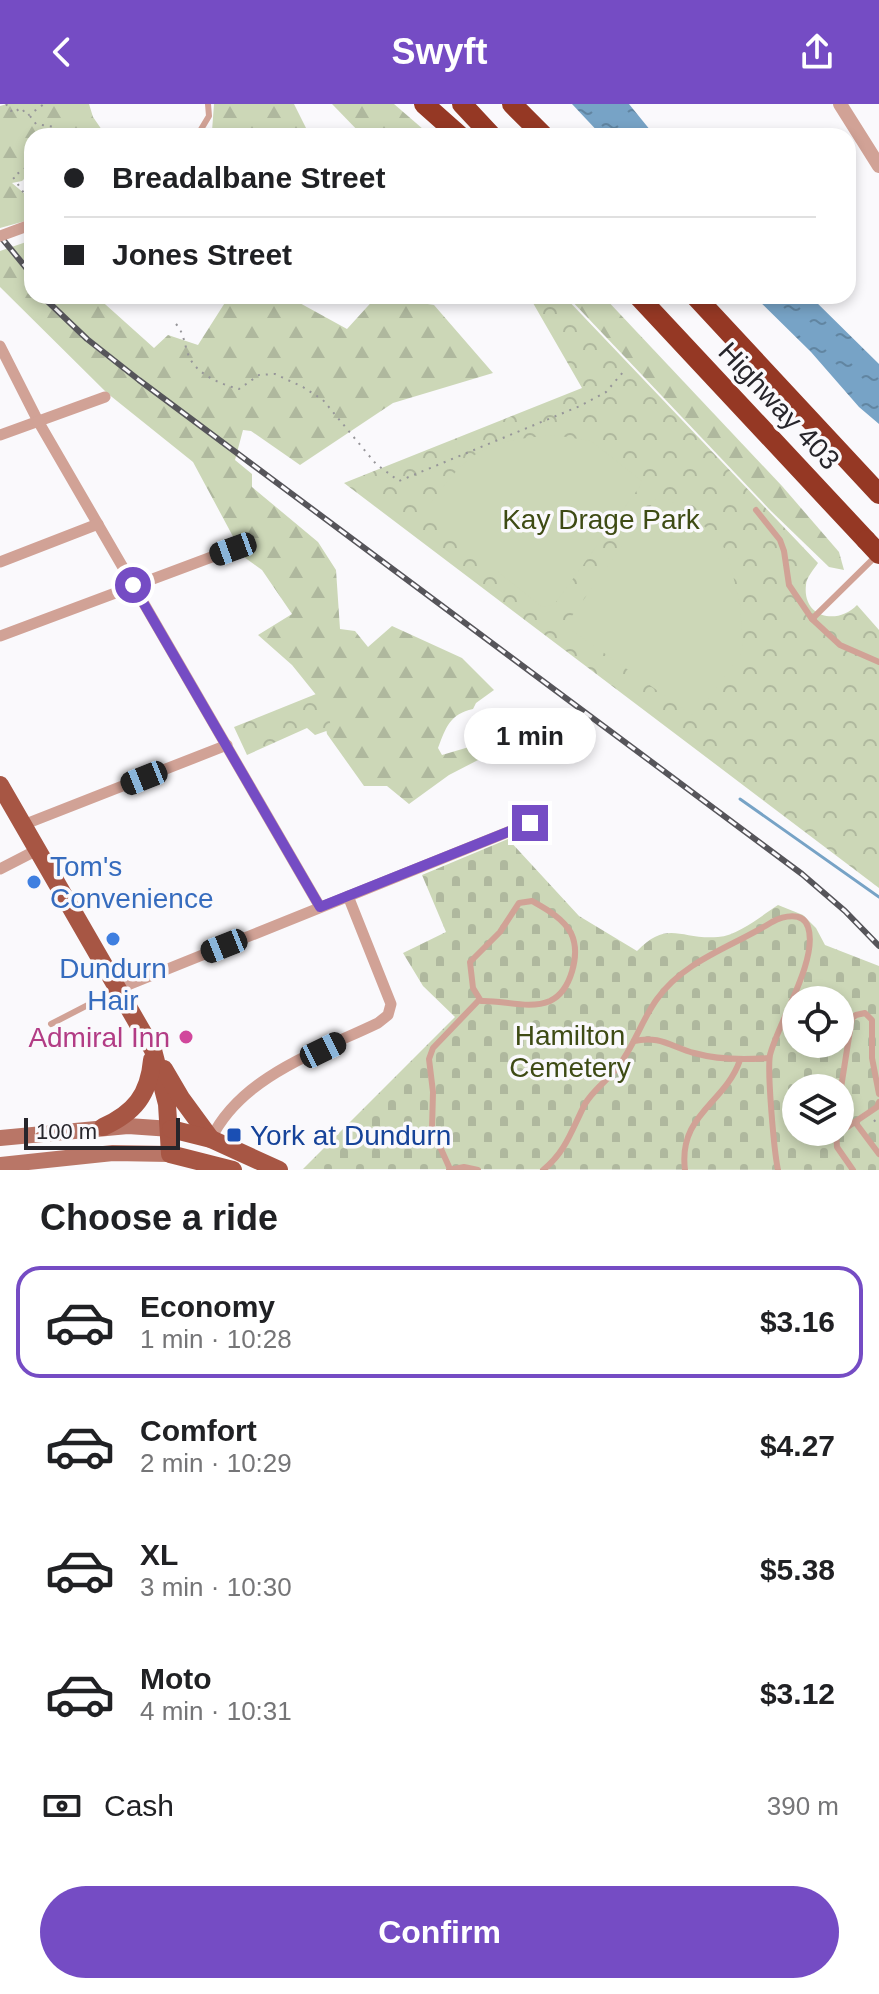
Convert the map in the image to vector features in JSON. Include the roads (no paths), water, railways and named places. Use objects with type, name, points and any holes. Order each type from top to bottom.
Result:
[{"type":"highway","points":[[424,104],[451,128]]},
{"type":"highway","points":[[462,104],[484,128]]},
{"type":"highway","points":[[512,104],[536,128]]},
{"type":"highway","points":[[528,104],[545,128]]},
{"type":"highway","name":"Highway 403","points":[[645,304],[875,549]]},
{"type":"highway","name":"Highway 403","points":[[702,304],[879,494]]},
{"type":"main road","points":[[0,785],[181,1098],[211,1139]]},
{"type":"main road","points":[[103,1127],[127,1114],[144,1094],[150,1077],[153,1050]]},
{"type":"main road","points":[[153,1050],[167,1104],[171,1129],[170,1154]]},
{"type":"main road","points":[[0,1138],[103,1127],[171,1129],[211,1139],[279,1170]]},
{"type":"main road","points":[[0,1165],[113,1153],[170,1154],[233,1170]]},
{"type":"street","points":[[840,104],[855,128]]},
{"type":"street","points":[[856,129],[879,166]]},
{"type":"street","points":[[0,236],[24,227]]},
{"type":"street","points":[[0,346],[38,421],[320,907]]},
{"type":"street","points":[[0,435],[105,397]]},
{"type":"street","points":[[0,562],[98,524]]},
{"type":"street","points":[[0,636],[233,549]]},
{"type":"street","points":[[23,825],[227,745]]},
{"type":"street","points":[[118,989],[530,823]]},
{"type":"street","points":[[0,869],[37,850]]},
{"type":"street","points":[[211,1139],[239,1103],[268,1077],[378,1023],[388,1015],[391,1004],[348,896]]},
{"type":"lane","points":[[202,128],[209,116],[208,104]]},
{"type":"lane","points":[[756,510],[780,540],[789,585],[812,619],[840,645],[879,662]]},
{"type":"lane","points":[[812,619],[875,549]]},
{"type":"lane","points":[[532,901],[561,921],[571,933],[575,950],[570,978],[563,991],[550,1000],[535,1004],[479,1000],[470,974],[470,962],[500,932],[519,903],[532,901]]},
{"type":"lane","points":[[543,1170],[556,1159],[570,1139],[586,1103],[617,1068],[657,999],[683,971],[781,917],[793,915],[802,919],[808,927],[809,947],[794,999],[769,1058],[778,1170]]},
{"type":"lane","points":[[51,1024],[118,989]]},
{"type":"lane","points":[[478,1170],[464,1167],[449,1170],[432,1129],[433,1092],[429,1059],[433,1048],[479,1000]]},
{"type":"lane","points":[[843,1074],[852,1018],[865,1013],[872,1020],[872,1058],[879,1094]]},
{"type":"lane","points":[[634,1041],[653,1038],[696,1054],[740,1060],[769,1058]]},
{"type":"lane","points":[[685,1170],[683,1151],[695,1120],[732,1078],[740,1060]]},
{"type":"lane","points":[[879,1102],[877,1107],[855,1122],[879,1154]]},
{"type":"lane","points":[[837,1146],[853,1170]]},
{"type":"water","points":[[572,104],[629,104],[648,128],[594,128]]},
{"type":"water","points":[[762,304],[818,304],[879,364],[879,424],[859,407],[811,352]]},
{"type":"waterway","points":[[740,799],[879,897]]},
{"type":"railway","points":[[0,236],[24,265]]},
{"type":"railway","points":[[50,304],[87,339],[139,380],[802,874],[879,946]]},
{"type":"place","name":"Tom's Convenience","points":[[34,882]]},
{"type":"place","name":"Dundurn Hair","points":[[113,939]]},
{"type":"place","name":"Admiral Inn","points":[[186,1037]]},
{"type":"place","name":"York at Dundurn","points":[[234,1135]]},
{"type":"park label","name":"Kay Drage Park","points":[[601,519]]},
{"type":"park label","name":"Hamilton Cemetery","points":[[570,1051]]}]
